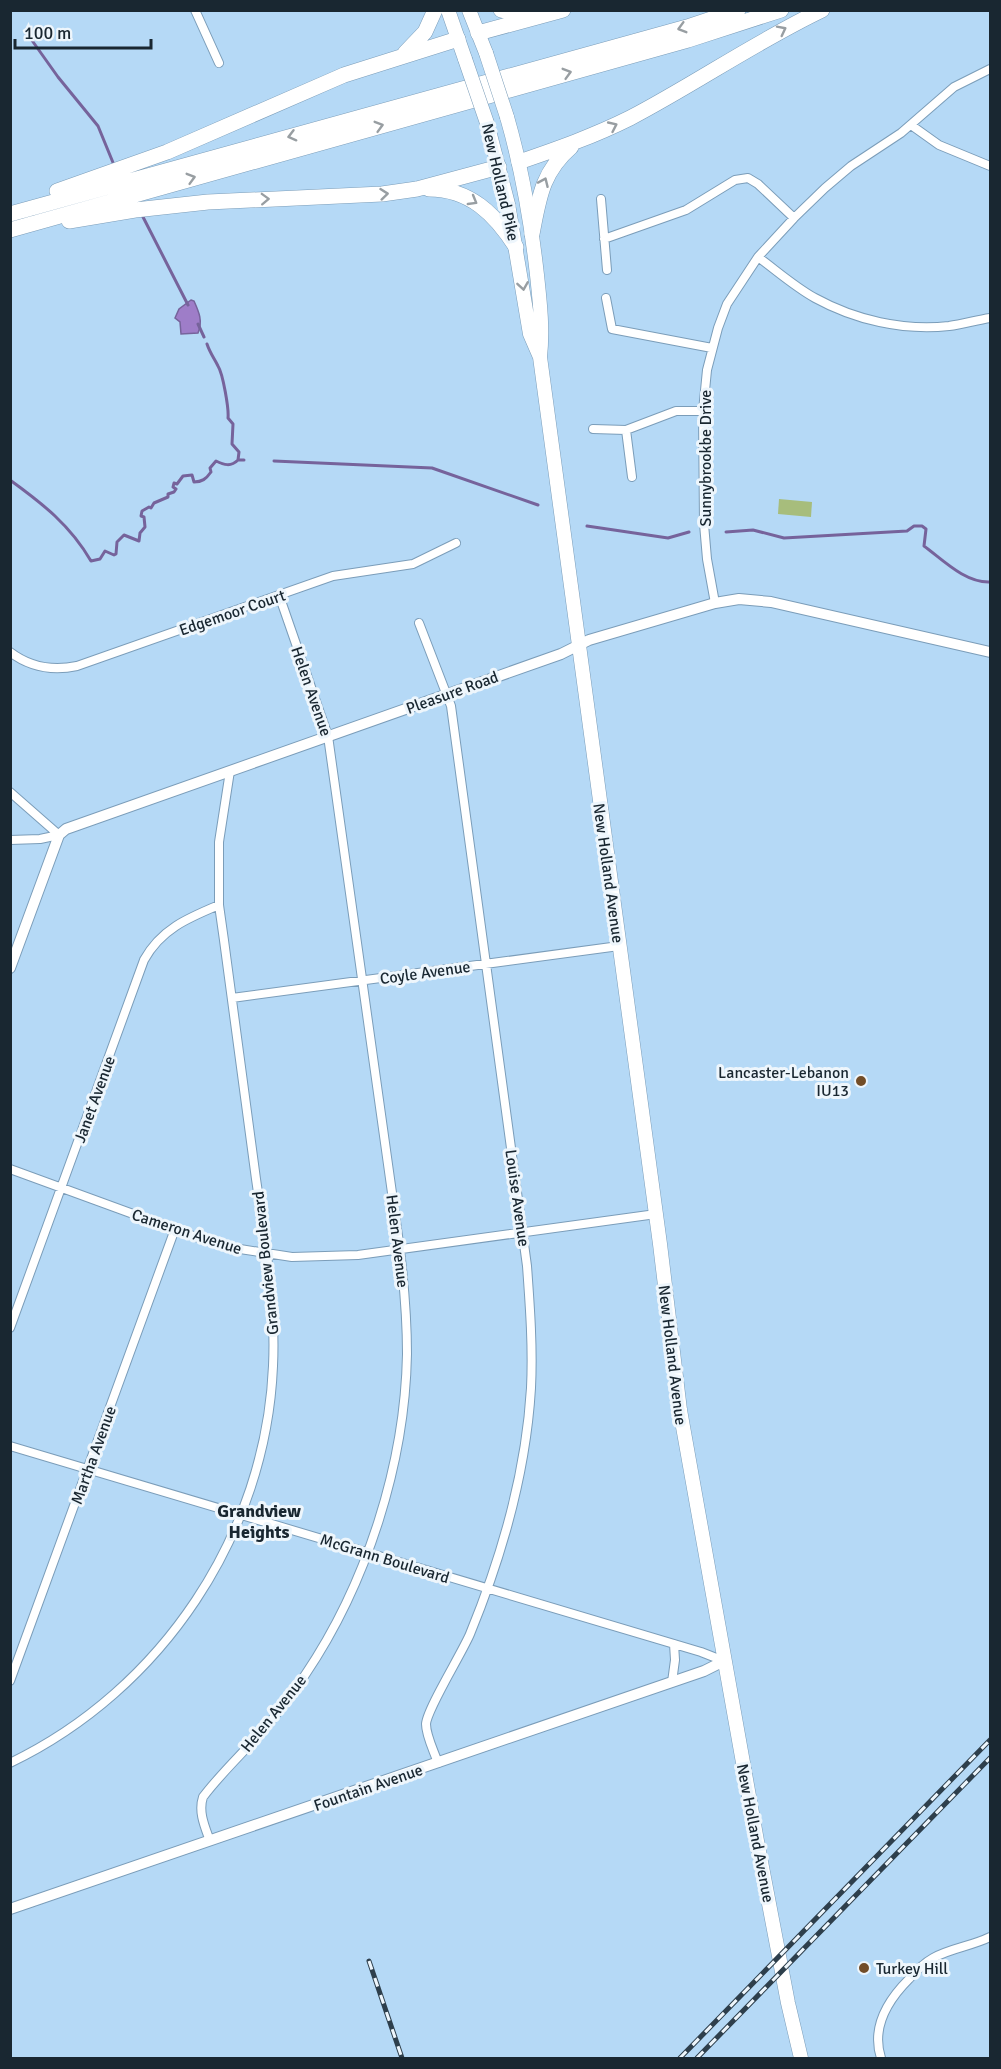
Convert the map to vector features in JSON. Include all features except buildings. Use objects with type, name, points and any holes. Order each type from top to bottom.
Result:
[{"type":"highway","points":[[400,57],[421,38],[435,10]]},
{"type":"highway","points":[[501,10],[535,18]]},
{"type":"highway","points":[[478,33],[563,10]]},
{"type":"highway","points":[[10,231],[128,189],[687,27],[738,10]]},
{"type":"highway","points":[[10,214],[128,189],[688,40],[781,10]]},
{"type":"highway","points":[[519,162],[578,141],[638,113],[747,49],[822,10]]},
{"type":"highway","points":[[128,189],[188,143],[344,75],[458,39]]},
{"type":"highway","points":[[532,234],[539,196],[545,180],[559,158],[578,141]]},
{"type":"highway","points":[[10,206],[128,189],[236,200],[367,195],[417,189],[499,167]]},
{"type":"highway","points":[[417,189],[442,190],[471,199],[492,214],[516,247]]},
{"type":"main road","name":"New Holland Pike","points":[[448,10],[487,123],[499,167],[516,247],[530,334],[540,357]]},
{"type":"main road","name":"New Holland Pike","points":[[469,10],[507,117],[519,162],[532,234],[543,332],[540,357],[578,645]]},
{"type":"main road","points":[[458,39],[478,33]]},
{"type":"main road","points":[[499,167],[519,162]]},
{"type":"main road","name":"New Holland Avenue","points":[[578,645],[656,1214],[684,1440],[778,1953],[801,2058]]},
{"type":"street","points":[[195,10],[219,63]]},
{"type":"street","name":"Sunnybrookbe Drive","points":[[715,603],[707,559],[704,524],[703,411],[707,370],[727,304],[759,257],[794,218],[850,166],[886,144],[954,87],[990,69]]},
{"type":"street","points":[[911,125],[939,145],[990,166]]},
{"type":"street","points":[[604,238],[686,210],[735,180],[747,178],[758,184],[794,218]]},
{"type":"street","points":[[601,199],[607,270]]},
{"type":"street","points":[[759,257],[814,298],[861,318],[883,323],[923,326],[948,326],[990,318]]},
{"type":"street","points":[[606,298],[612,329],[712,348]]},
{"type":"street","points":[[593,429],[626,429],[676,411],[703,411]]},
{"type":"street","points":[[626,429],[632,477]]},
{"type":"street","name":"Edgemoor Court","points":[[12,655],[29,664],[47,669],[77,666],[342,574],[413,564],[456,543]]},
{"type":"street","name":"Helen Avenue","points":[[210,1841],[201,1812],[203,1797],[265,1728],[305,1674],[333,1626],[367,1552],[385,1498],[394,1461],[404,1395],[406,1324],[400,1250],[328,736],[279,595]]},
{"type":"street","name":"Pleasure Road","points":[[59,835],[66,829],[561,654],[590,640],[715,603],[739,599],[771,602],[990,652]]},
{"type":"street","name":"Louise Avenue","points":[[419,622],[451,706],[522,1233],[531,1330],[531,1389],[517,1486],[502,1545],[488,1588],[461,1654],[426,1721],[438,1763]]},
{"type":"street","name":"Grandview Boulevard","points":[[10,1763],[70,1729],[117,1692],[175,1631],[200,1595],[229,1543],[256,1470],[270,1402],[274,1317],[219,905],[219,842],[230,771]]},
{"type":"street","points":[[10,792],[59,835]]},
{"type":"street","points":[[10,840],[40,839],[59,835]]},
{"type":"street","points":[[10,968],[59,835]]},
{"type":"street","name":"Janet Avenue","points":[[10,1328],[149,951],[155,942],[171,928],[219,905]]},
{"type":"street","name":"Coyle Avenue","points":[[232,998],[619,946]]},
{"type":"street","name":"Cameron Avenue","points":[[10,1169],[207,1241],[266,1254],[292,1257],[328,1257],[400,1250],[656,1214]]},
{"type":"street","name":"Martha Avenue","points":[[10,1681],[176,1229]]},
{"type":"street","name":"McGrann Boulevard","points":[[10,1446],[674,1644],[724,1661]]},
{"type":"street","points":[[672,1682],[675,1660],[674,1644]]},
{"type":"street","name":"Fountain Avenue","points":[[10,1909],[704,1671],[724,1661]]},
{"type":"street","points":[[881,2058],[879,2047],[881,2021],[887,2004],[897,1991],[921,1966],[933,1958],[990,1937]]},
{"type":"green space","points":[[779,499],[812,502],[811,517],[778,514]]},
{"type":"shaded area","points":[[191,300],[194,301],[199,313],[198,333],[181,334],[180,322],[175,318],[179,309]]},
{"type":"waterway","points":[[26,32],[58,77],[98,126],[114,165]]},
{"type":"waterway","points":[[142,215],[188,305]]},
{"type":"waterway","points":[[198,324],[204,337]]},
{"type":"waterway","points":[[207,344],[222,376],[228,418],[233,424],[232,444],[239,452],[238,460]]},
{"type":"waterway","points":[[10,480],[55,516],[83,548],[91,561],[100,559],[105,551],[116,554],[117,542],[124,535],[139,541],[140,533],[145,527],[144,517],[141,516],[142,511],[151,508],[154,503],[174,492],[176,489],[173,487],[174,483],[177,484],[183,476],[192,475],[194,482],[204,480],[216,461],[227,465],[244,460]]},
{"type":"waterway","points":[[274,461],[432,468],[538,505]]},
{"type":"waterway","points":[[587,526],[668,538],[689,532]]},
{"type":"waterway","points":[[726,532],[753,530],[784,538],[907,531],[914,526],[922,526],[926,529],[924,546],[963,575],[990,582]]},
{"type":"railway","points":[[680,2058],[990,1740]]},
{"type":"railway","points":[[697,2058],[990,1758]]},
{"type":"railway","points":[[369,1961],[402,2058]]},
{"type":"place","name":"Lancaster-Lebanon IU13","points":[[861,1081]]},
{"type":"place","name":"Turkey Hill","points":[[864,1968]]},
{"type":"district","name":"Grandview Heights","points":[[259,1522]]}]
